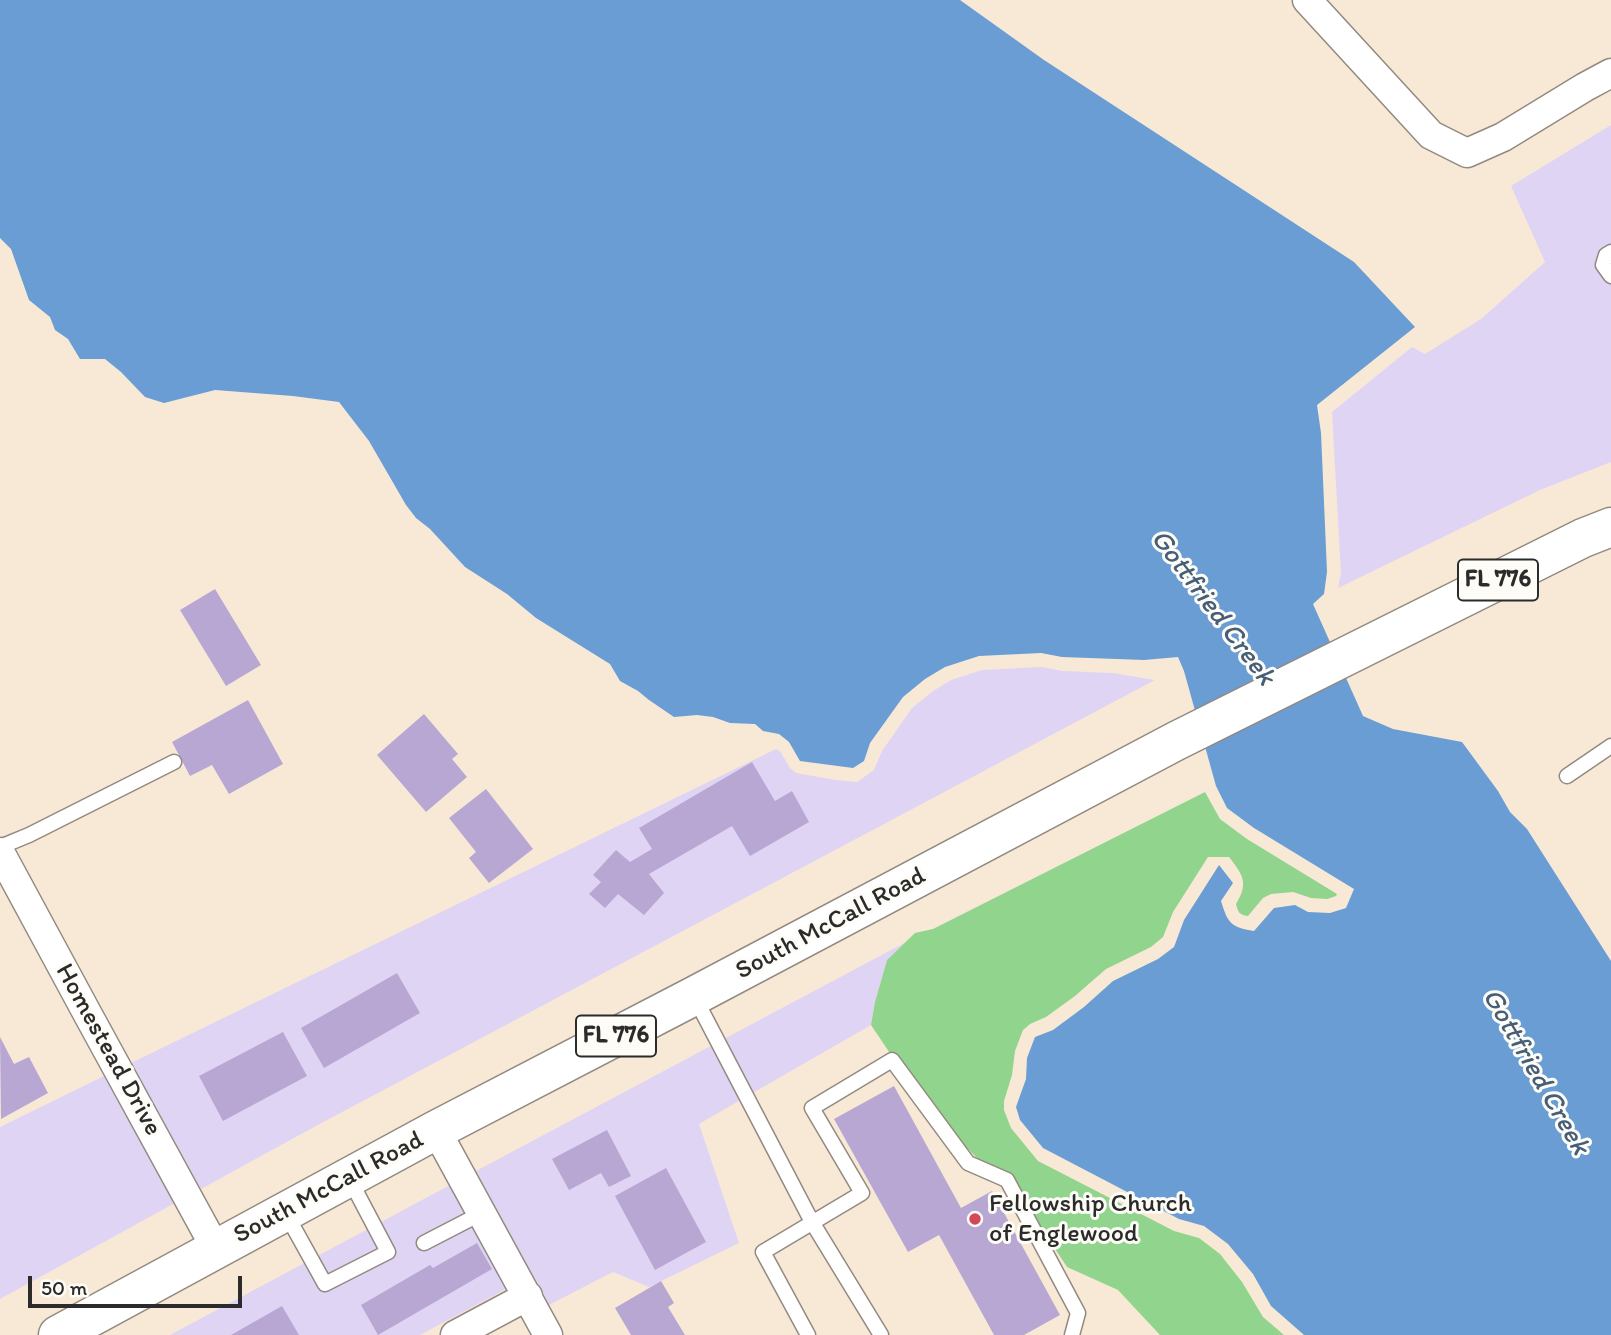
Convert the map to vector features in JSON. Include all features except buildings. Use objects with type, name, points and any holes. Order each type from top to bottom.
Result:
[{"type":"main road","name":"South McCall Road","points":[[58,1335],[436,1130],[1176,741],[1583,538],[1611,527]]},
{"type":"street","points":[[1307,0],[1431,135],[1467,153],[1503,136],[1611,73]]},
{"type":"street","name":"Homestead Drive","points":[[0,849],[216,1249]]},
{"type":"street","points":[[436,1130],[548,1335]]},
{"type":"street","points":[[455,1335],[528,1296]]},
{"type":"lane","points":[[1611,252],[1606,255],[1603,265],[1611,276]]},
{"type":"lane","points":[[1567,776],[1611,746]]},
{"type":"lane","points":[[0,849],[174,762]]},
{"type":"lane","points":[[694,996],[813,1222],[881,1335]]},
{"type":"lane","points":[[808,1335],[763,1252],[862,1193],[812,1108],[891,1060],[968,1163],[1007,1180],[1078,1313],[1072,1335]]},
{"type":"lane","points":[[285,1212],[325,1284],[388,1252],[349,1177]]},
{"type":"lane","points":[[424,1243],[482,1213]]},
{"type":"shaded area","points":[[1611,125],[1611,462],[1540,490],[1338,588],[1341,573],[1332,412],[1412,347],[1425,354],[1481,319],[1545,262],[1511,186]]},
{"type":"shaded area","points":[[1041,667],[1063,671],[1113,673],[1155,680],[201,1189],[131,1063],[776,749],[796,773],[857,782],[874,770],[882,751],[912,708],[933,691],[951,680],[982,670]]},
{"type":"shaded area","points":[[906,942],[887,960],[871,1025],[699,1124],[739,1243],[649,1287],[613,1272],[549,1305],[476,1171]]},
{"type":"shaded area","points":[[104,1076],[175,1203],[0,1299],[0,1127]]},
{"type":"shaded area","points":[[450,1185],[506,1289],[420,1335],[170,1335]]},
{"type":"green space","points":[[1205,792],[1220,819],[1247,839],[1337,894],[1336,896],[1327,899],[1311,898],[1293,892],[1271,894],[1263,898],[1248,916],[1243,915],[1236,904],[1243,885],[1238,869],[1229,857],[1208,857],[1173,912],[1163,937],[1151,947],[1106,969],[1075,996],[1023,1030],[1015,1051],[1004,1110],[1011,1128],[1038,1161],[1174,1231],[1199,1238],[1220,1254],[1242,1282],[1263,1317],[1284,1335],[1160,1335],[1118,1290],[1067,1267],[1003,1170],[984,1165],[926,1107],[871,1025],[887,960],[915,933],[933,929]]},
{"type":"water","name":"Gottfried Creek","points":[[0,0],[960,0],[1044,60],[1354,262],[1415,327],[1317,405],[1321,433],[1327,572],[1324,594],[1313,604],[1363,716],[1393,729],[1462,742],[1510,812],[1527,829],[1611,961],[1611,1335],[1304,1335],[1271,1306],[1253,1274],[1228,1244],[1204,1226],[1179,1219],[1043,1148],[1020,1120],[1016,1107],[1026,1079],[1027,1058],[1035,1037],[1053,1030],[1113,981],[1158,959],[1174,947],[1184,920],[1219,865],[1233,883],[1221,901],[1228,919],[1235,926],[1254,931],[1274,908],[1295,905],[1308,912],[1330,913],[1346,908],[1354,889],[1254,828],[1227,808],[1216,786],[1178,657],[1144,660],[1062,657],[1041,653],[979,656],[945,667],[903,697],[870,743],[864,761],[853,768],[800,761],[789,742],[779,734],[763,731],[755,724],[730,723],[697,715],[674,717],[620,681],[610,664],[536,618],[507,594],[465,567],[406,505],[369,441],[339,402],[215,390],[164,403],[145,397],[105,359],[80,359],[68,339],[55,330],[50,317],[29,300],[11,249],[0,238]]},
{"type":"place","name":"Fellowship Church of Englewood","points":[[975,1219]]}]
